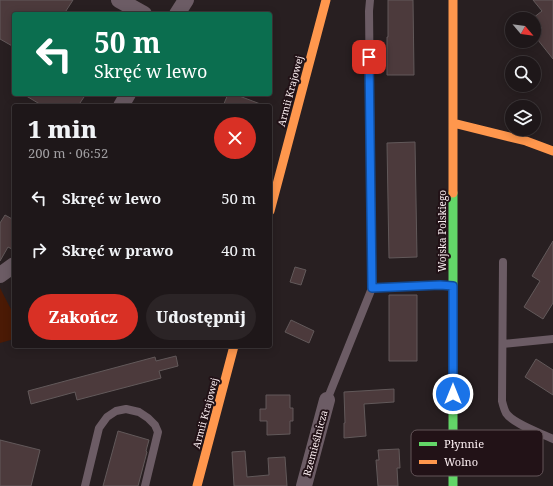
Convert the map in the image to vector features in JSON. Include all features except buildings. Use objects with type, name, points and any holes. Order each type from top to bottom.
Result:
[{"type":"street","points":[[119,0],[140,12]]},
{"type":"street","points":[[178,12],[186,0]]},
{"type":"street","name":"Armii Krajowej","points":[[272,203],[326,0]]},
{"type":"street","name":"Wojska Polskiego","points":[[453,0],[453,430]]},
{"type":"street","points":[[453,123],[526,141],[553,151]]},
{"type":"street","points":[[0,275],[12,266]]},
{"type":"street","name":"Armii Krajowej","points":[[197,486],[233,348]]},
{"type":"street","name":"Rzemieślnicza","points":[[304,486],[327,400]]},
{"type":"lane","points":[[327,400],[372,288],[370,0]]},
{"type":"lane","points":[[503,262],[502,401],[507,415],[513,420],[534,430]]},
{"type":"lane","points":[[372,288],[440,285],[453,286]]},
{"type":"lane","points":[[503,344],[553,340]]},
{"type":"lane","points":[[84,486],[99,428],[116,410],[126,409],[139,412],[148,418],[155,425],[158,432],[145,486]]},
{"type":"lane","points":[[543,434],[553,439]]},
{"type":"shaded area","points":[[0,288],[12,311],[12,340],[0,343]]},
{"type":"traffic: fast","points":[[453,193],[453,430]]},
{"type":"traffic: fast","points":[[453,476],[453,486]]},
{"type":"traffic: slow","points":[[272,203],[326,0]]},
{"type":"traffic: slow","points":[[453,0],[453,193]]},
{"type":"traffic: slow","points":[[453,123],[526,141],[553,151]]},
{"type":"traffic: slow","points":[[197,486],[233,348]]},
{"type":"route","points":[[369,57],[372,288],[440,285],[453,286],[453,394]]}]
